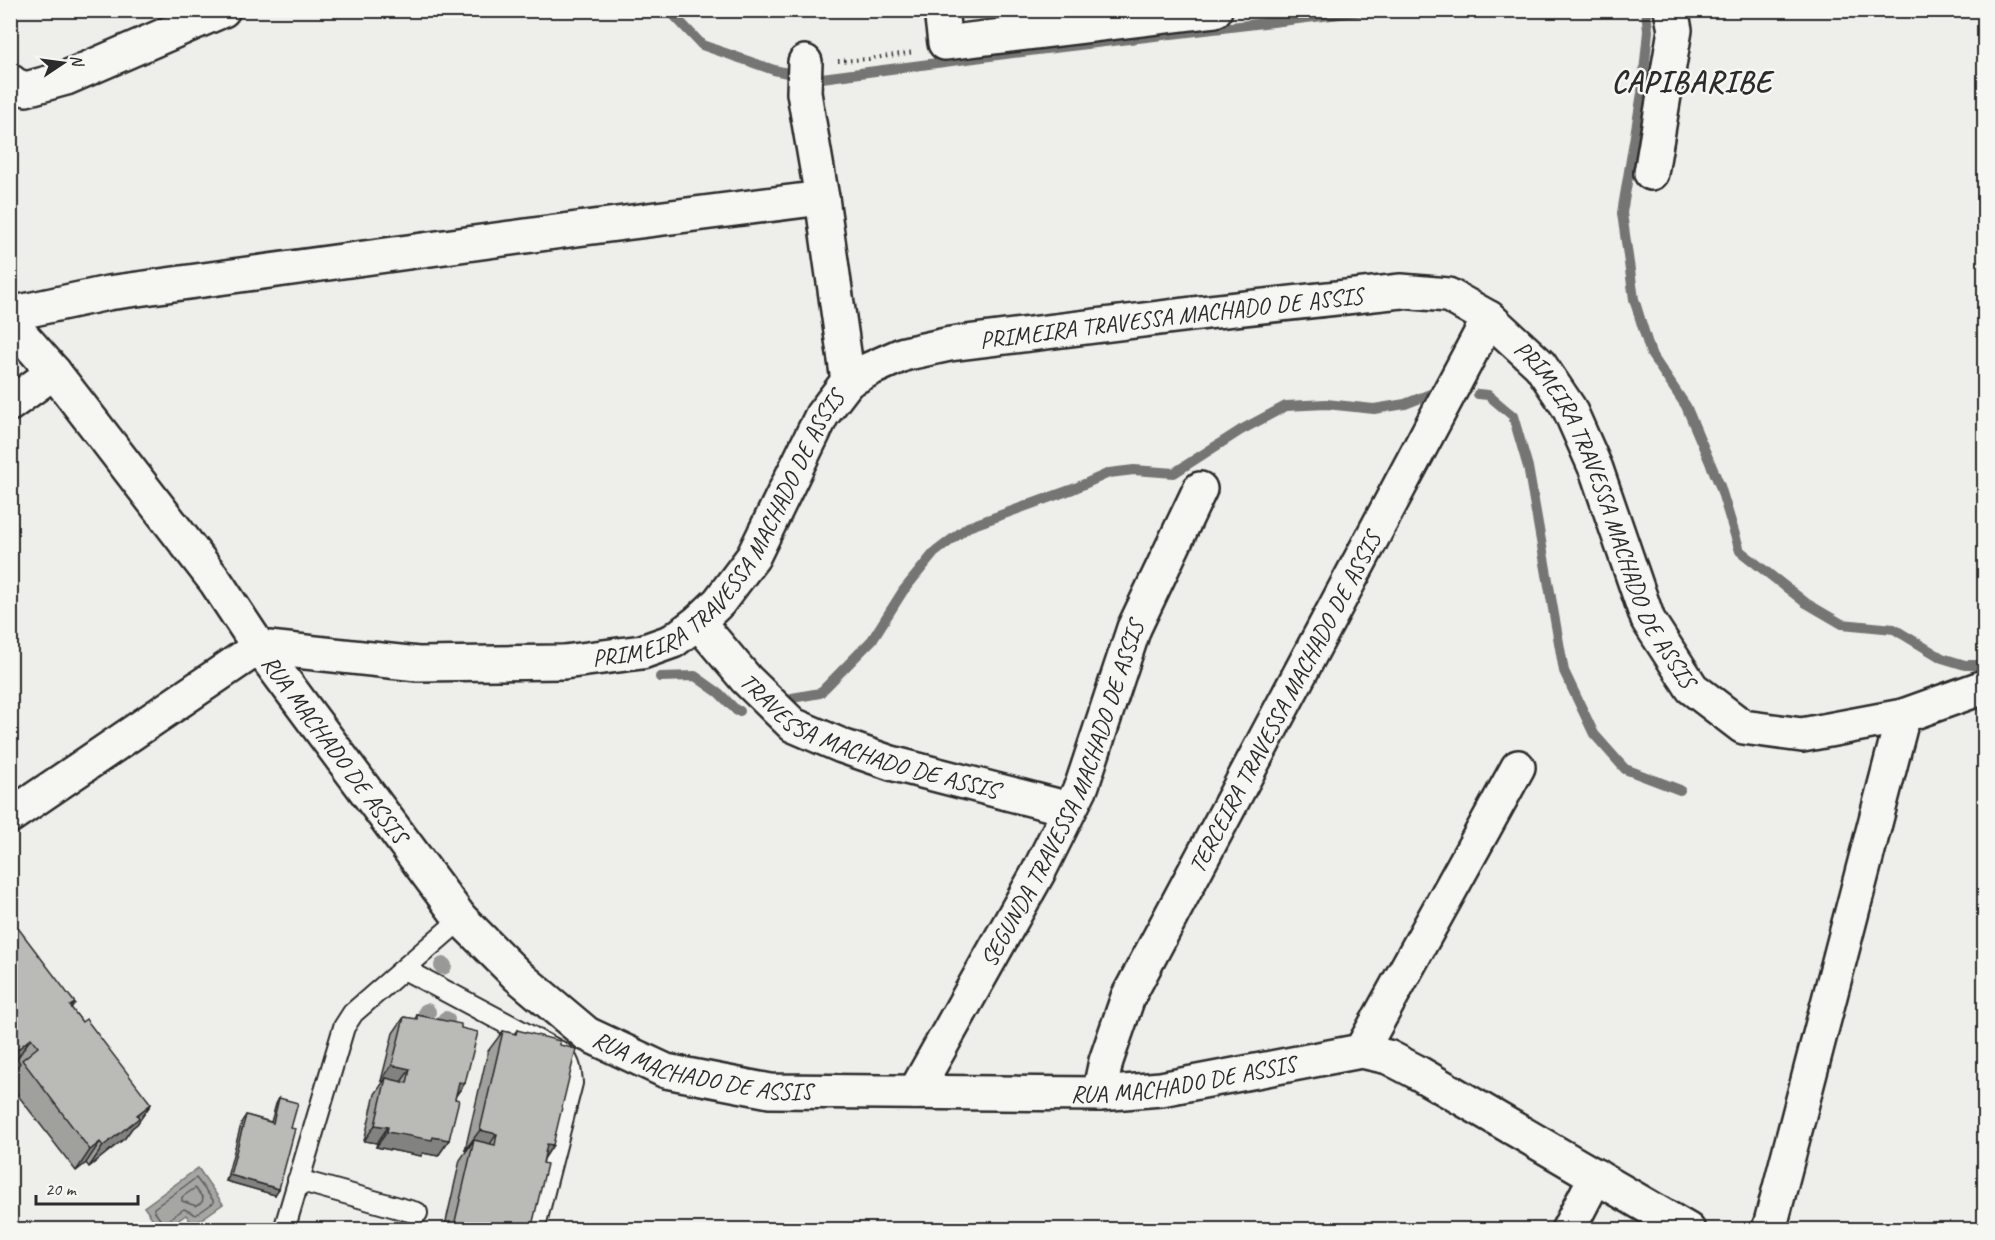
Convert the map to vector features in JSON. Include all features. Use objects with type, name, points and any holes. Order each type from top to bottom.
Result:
[{"type":"street","points":[[10,81],[26,89],[66,78],[223,10]]},
{"type":"street","points":[[941,10],[945,43],[1215,10]]},
{"type":"street","points":[[1651,173],[1675,30],[1671,10]]},
{"type":"street","points":[[804,78],[848,381]]},
{"type":"street","points":[[10,314],[108,293],[565,230],[822,198]]},
{"type":"street","name":"PRIMEIRA TRAVESSA MACHADO DE ASSIS","points":[[259,647],[418,664],[564,663],[642,652],[673,641],[719,602],[753,557],[822,415],[848,381],[904,354],[950,344],[1401,291],[1448,295],[1489,318],[1540,364],[1569,408],[1596,469],[1648,620],[1692,688],[1743,727],[1802,735],[1903,716],[1972,691]]},
{"type":"street","name":"TERCEIRA TRAVESSA MACHADO DE ASSIS","points":[[1100,1094],[1106,1061],[1128,997],[1489,318]]},
{"type":"street","name":"RUA MACHADO DE ASSIS","points":[[10,322],[54,372],[216,582],[259,647],[461,919],[518,976],[587,1034],[666,1071],[770,1091],[1100,1094],[1161,1089],[1361,1051],[1388,1057],[1415,1071],[1688,1230]]},
{"type":"street","points":[[10,404],[54,372]]},
{"type":"street","name":"SEGUNDA TRAVESSA MACHADO DE ASSIS","points":[[915,1092],[1038,873],[1082,785],[1134,628],[1200,489]]},
{"type":"street","name":"TRAVESSA MACHADO DE ASSIS","points":[[698,622],[746,679],[793,725],[842,746],[891,763],[1069,809]]},
{"type":"street","points":[[10,816],[259,647]]},
{"type":"street","points":[[1769,1230],[1903,716]]},
{"type":"street","points":[[1361,1051],[1518,767]]},
{"type":"street","points":[[1568,1230],[1596,1176]]},
{"type":"lane","points":[[284,1230],[344,1027],[353,1013],[461,919]]},
{"type":"lane","points":[[404,969],[562,1053],[568,1061],[572,1083],[534,1230]]},
{"type":"lane","points":[[298,1180],[417,1214]]},
{"type":"path","points":[[804,78],[869,59],[930,50],[945,43]]},
{"type":"water","points":[[198,1168],[223,1204],[193,1225],[186,1215],[165,1229],[160,1229],[144,1207]]},
{"type":"building","points":[[15,924],[75,1003],[70,1006],[82,1022],[86,1019],[151,1104],[137,1115],[139,1118],[103,1146],[100,1142],[90,1150],[22,1060],[38,1047],[31,1038],[17,1050],[10,1042],[10,927]]},
{"type":"building","points":[[417,1015],[461,1024],[461,1028],[478,1032],[465,1083],[459,1082],[455,1099],[459,1100],[449,1140],[433,1137],[432,1140],[387,1132],[388,1127],[375,1125],[386,1078],[407,1083],[410,1069],[392,1065],[404,1017],[417,1019]]},
{"type":"building","points":[[517,1030],[560,1041],[560,1045],[576,1049],[553,1145],[547,1144],[543,1163],[547,1164],[531,1230],[453,1230],[474,1140],[495,1145],[497,1134],[480,1130],[503,1031],[516,1034]]},
{"type":"building","points":[[279,1098],[298,1103],[291,1128],[295,1129],[279,1189],[230,1175],[246,1115],[273,1123]]},
{"type":"waterway","points":[[669,10],[702,45],[774,70],[814,79],[1373,10]]},
{"type":"waterway","points":[[1646,10],[1648,31],[1642,93],[1622,213],[1634,299],[1651,354],[1686,406],[1720,486],[1740,551],[1806,603],[1842,624],[1894,629],[1942,658],[1965,665],[1984,665]]},
{"type":"waterway","points":[[792,698],[820,693],[872,640],[903,591],[934,553],[968,527],[1073,489],[1109,473],[1134,470],[1174,473],[1241,430],[1286,406],[1326,404],[1374,409],[1405,404],[1433,393]]},
{"type":"waterway","points":[[1478,394],[1488,395],[1513,416],[1528,467],[1564,671],[1594,734],[1625,769],[1680,790]]},
{"type":"waterway","points":[[660,677],[695,676],[719,693],[737,711],[740,711]]},
{"type":"waterway","points":[[1983,691],[1984,712]]},
{"type":"district","name":"CAPIBARIBE","points":[[1692,82]]}]
